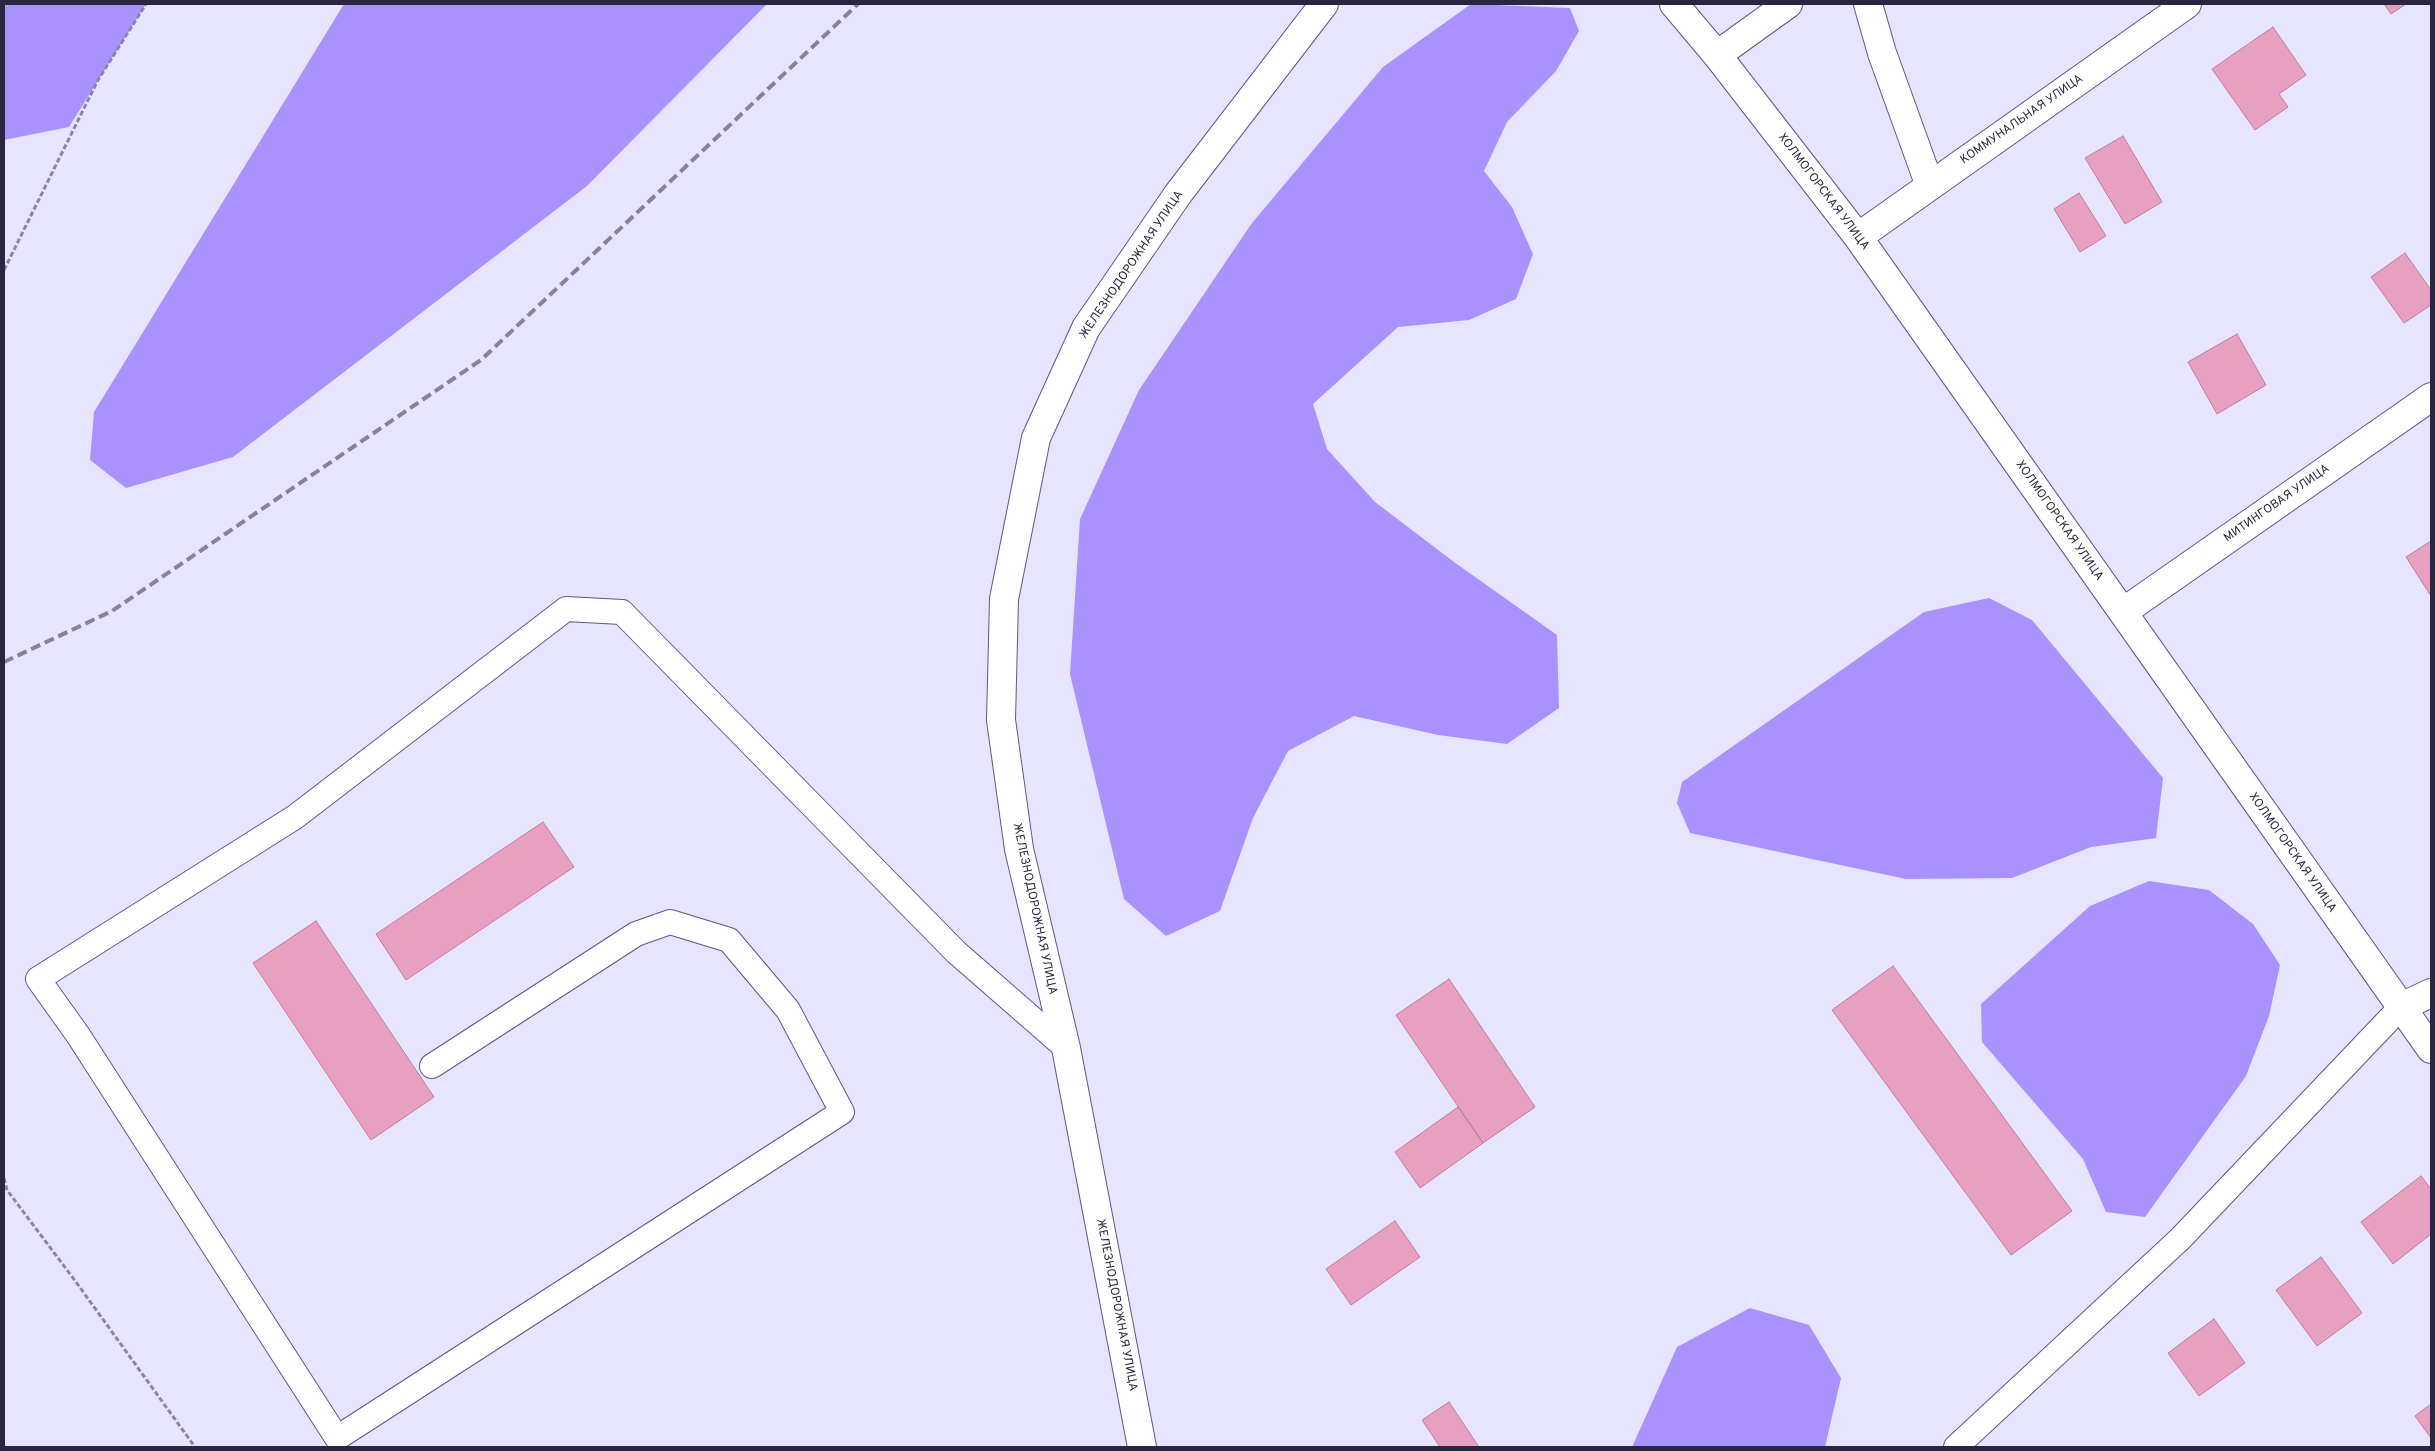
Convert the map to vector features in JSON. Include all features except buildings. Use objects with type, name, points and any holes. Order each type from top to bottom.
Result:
[{"type":"street","name":"ЖЕЛЕЗНОДОРОЖНАЯ УЛИЦА","points":[[1142,1447],[1066,1048],[1019,849],[1001,720],[1004,599],[1036,438],[1086,328],[1178,194],[1324,4]]},
{"type":"street","name":"ХОЛМОГОРСКАЯ УЛИЦА","points":[[1674,4],[1717,55],[1858,237],[2431,1049]]},
{"type":"street","points":[[1717,55],[1788,4]]},
{"type":"street","points":[[1868,4],[1882,53],[1930,186]]},
{"type":"street","name":"КОММУНАЛЬНАЯ УЛИЦА","points":[[1858,237],[2187,4]]},
{"type":"street","name":"МИТИНГОВАЯ УЛИЦА","points":[[2123,612],[2431,397]]},
{"type":"street","points":[[2401,1007],[2431,993]]},
{"type":"lane","points":[[432,1066],[636,934],[670,922],[729,940],[788,1010],[842,1112],[337,1438],[78,1035],[38,979],[295,817],[566,609],[622,612],[956,952],[1066,1048]]},
{"type":"lane","points":[[1956,1447],[2180,1239],[2401,1007]]},
{"type":"path","points":[[4,270],[98,80],[146,4]]},
{"type":"path","points":[[4,1178],[7,1190],[76,1282],[174,1422],[195,1447]]},
{"type":"shaded area","points":[[4,4],[146,4],[69,127],[4,140]]},
{"type":"shaded area","points":[[344,4],[767,4],[587,186],[233,457],[126,488],[90,460],[94,412]]},
{"type":"shaded area","points":[[1471,4],[1570,8],[1579,31],[1556,71],[1507,122],[1484,171],[1512,207],[1533,254],[1516,299],[1469,320],[1398,327],[1313,404],[1327,449],[1375,502],[1454,562],[1557,635],[1559,708],[1507,744],[1438,735],[1354,716],[1288,751],[1253,818],[1220,911],[1166,936],[1124,899],[1070,674],[1080,519],[1139,390],[1252,223],[1383,67]]},
{"type":"shaded area","points":[[1989,598],[2032,620],[2163,778],[2156,838],[2091,847],[2012,878],[1906,879],[1690,833],[1677,803],[1682,782],[1924,612]]},
{"type":"shaded area","points":[[2149,881],[2209,890],[2253,924],[2280,965],[2269,1016],[2246,1076],[2145,1217],[2106,1212],[2083,1159],[1982,1042],[1981,1004],[2090,906]]},
{"type":"shaded area","points":[[1750,1308],[1809,1325],[1841,1378],[1825,1447],[1632,1447],[1677,1347]]},
{"type":"railway","points":[[4,662],[112,611],[481,360],[858,4]]}]
